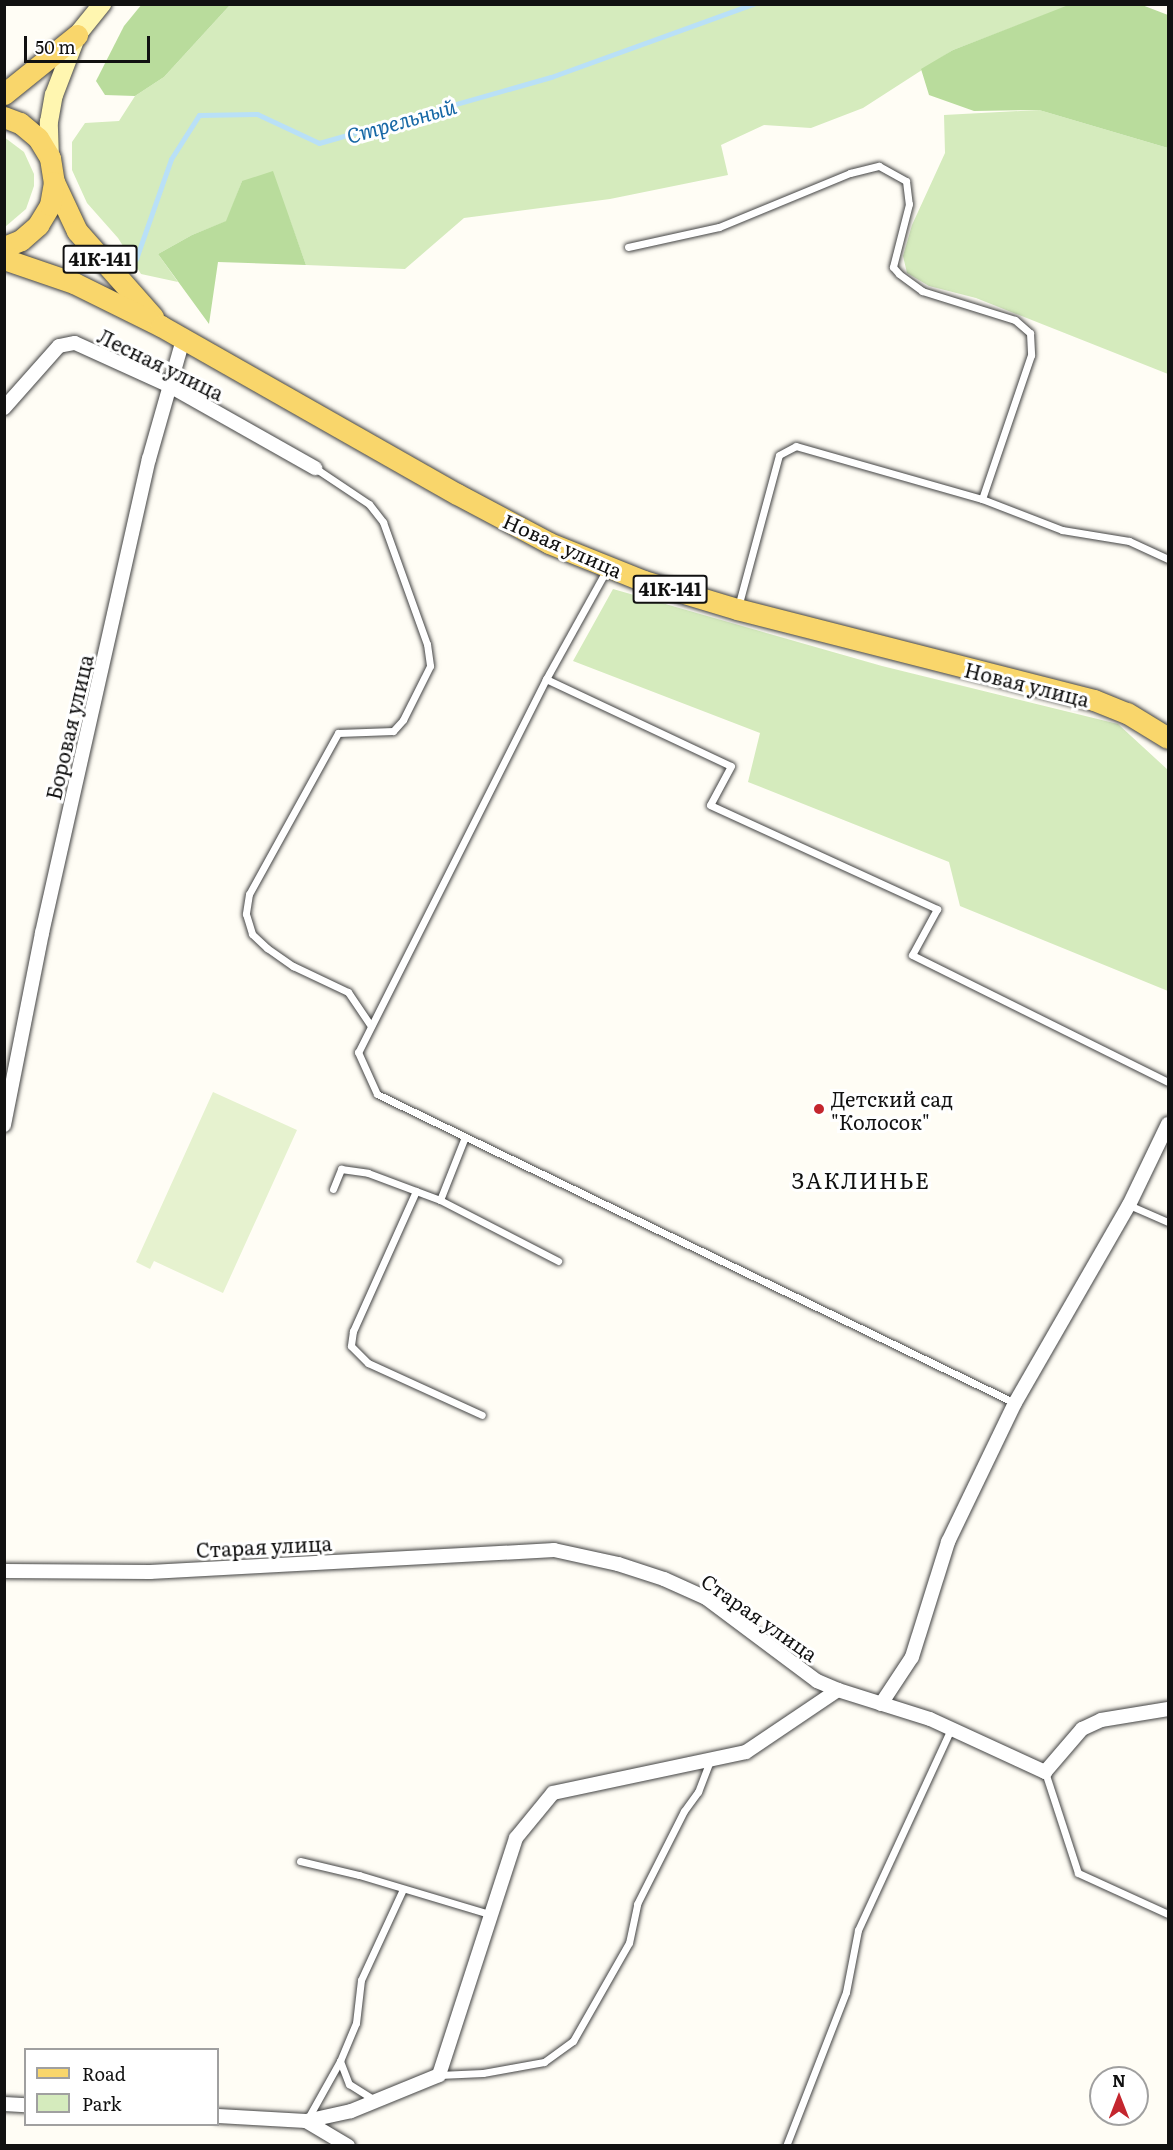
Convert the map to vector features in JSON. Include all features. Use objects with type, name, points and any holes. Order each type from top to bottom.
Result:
[{"type":"main road","points":[[4,94],[77,35],[102,4]]},
{"type":"main road","points":[[50,158],[48,122],[54,95],[77,35]]},
{"type":"main road","name":"41К-141","points":[[4,117],[20,123],[38,138],[50,158],[54,182],[77,231],[161,326]]},
{"type":"main road","name":"41К-141","points":[[4,247],[21,240],[38,225],[50,205],[54,182]]},
{"type":"main road","name":"41К-141","points":[[4,259],[74,283],[161,326]]},
{"type":"main road","name":"Новая улица","points":[[161,326],[457,494],[549,543],[644,581],[737,609],[1094,700],[1128,713],[1168,738]]},
{"type":"street","name":"Боровая улица","points":[[4,1125],[42,933],[149,459],[183,340]]},
{"type":"street","name":"Лесная улица","points":[[4,408],[59,346],[75,343],[170,386],[315,468]]},
{"type":"street","points":[[881,1704],[912,1656],[948,1542],[1015,1403],[1129,1205],[1168,1124]]},
{"type":"street","name":"Старая улица","points":[[4,1571],[150,1572],[554,1550],[618,1564],[664,1579],[705,1598],[817,1681],[838,1690],[930,1719],[1045,1772]]},
{"type":"street","points":[[219,2116],[306,2121],[351,2111],[439,2075],[516,1838],[553,1793],[746,1752],[838,1690]]},
{"type":"street","points":[[1045,1772],[1082,1729],[1101,1720],[1168,1709]]},
{"type":"street","points":[[4,2104],[24,2105]]},
{"type":"street","points":[[306,2121],[348,2145]]},
{"type":"lane","points":[[627,247],[719,226],[850,173],[879,166],[906,181],[909,204],[894,267],[899,274],[922,291],[1015,320],[1030,333],[1031,355],[982,500]]},
{"type":"lane","points":[[737,609],[779,455],[796,446],[982,500],[1062,530],[1129,541],[1168,559]]},
{"type":"lane","points":[[315,468],[369,504],[383,522],[427,644],[430,666],[403,720],[393,731],[338,733],[249,894],[246,914],[252,934],[293,966],[348,992],[371,1026]]},
{"type":"lane","points":[[608,567],[546,679],[358,1052],[377,1094],[1015,1403]]},
{"type":"lane","points":[[546,679],[731,766],[710,805],[937,909],[912,954],[1168,1082]]},
{"type":"lane","points":[[440,1200],[465,1137]]},
{"type":"lane","points":[[333,1188],[340,1169],[368,1173],[440,1200],[558,1261]]},
{"type":"lane","points":[[416,1191],[353,1331],[351,1346],[368,1363],[482,1415]]},
{"type":"lane","points":[[1129,1205],[1168,1222]]},
{"type":"lane","points":[[786,2145],[846,1992],[858,1930],[951,1729]]},
{"type":"lane","points":[[439,2075],[483,2073],[544,2062],[573,2041],[629,1943],[638,1904],[684,1811],[698,1792],[711,1760]]},
{"type":"lane","points":[[1045,1772],[1078,1873],[1168,1914]]},
{"type":"lane","points":[[300,1861],[360,1875],[492,1915]]},
{"type":"lane","points":[[306,2121],[340,2061],[356,2023],[361,1980],[403,1889]]},
{"type":"lane","points":[[340,2061],[349,2084],[375,2100]]},
{"type":"green space","points":[[142,4],[230,5],[164,77],[135,96],[105,95],[96,81],[124,26]]},
{"type":"green space","points":[[1071,4],[1142,5],[1168,15],[1168,148],[1039,110],[974,111],[929,95],[921,69],[953,50]]},
{"type":"green space","points":[[230,5],[1071,5],[953,50],[863,108],[811,128],[764,125],[721,145],[728,175],[610,199],[464,218],[405,269],[306,265],[289,218],[242,181],[227,221],[192,235],[158,254],[178,282],[141,274],[118,238],[87,203],[72,170],[72,142],[85,123],[119,121],[135,96],[164,77]]},
{"type":"green space","points":[[1039,110],[1168,148],[1168,374],[976,298],[929,286],[907,273],[903,256],[912,225],[945,153],[944,115]]},
{"type":"green space","points":[[4,137],[24,152],[34,174],[34,186],[26,209],[5,227]]},
{"type":"green space","points":[[273,171],[306,265],[218,262],[209,324],[158,254],[192,235],[226,221],[242,181]]},
{"type":"green space","points":[[613,589],[882,666],[1118,724],[1168,770],[1168,991],[960,906],[949,862],[748,782],[760,733],[573,661]]},
{"type":"green space","points":[[213,1092],[297,1130],[223,1293],[154,1261],[150,1269],[136,1262]]},
{"type":"waterway","name":"Стрельный","points":[[136,259],[171,159],[199,115],[257,114],[319,143],[551,77],[753,4]]},
{"type":"place","name":"Детский сад \"Колосок\"","points":[[819,1109]]},
{"type":"district","name":"ЗАКЛИНЬЕ","points":[[861,1180]]}]
